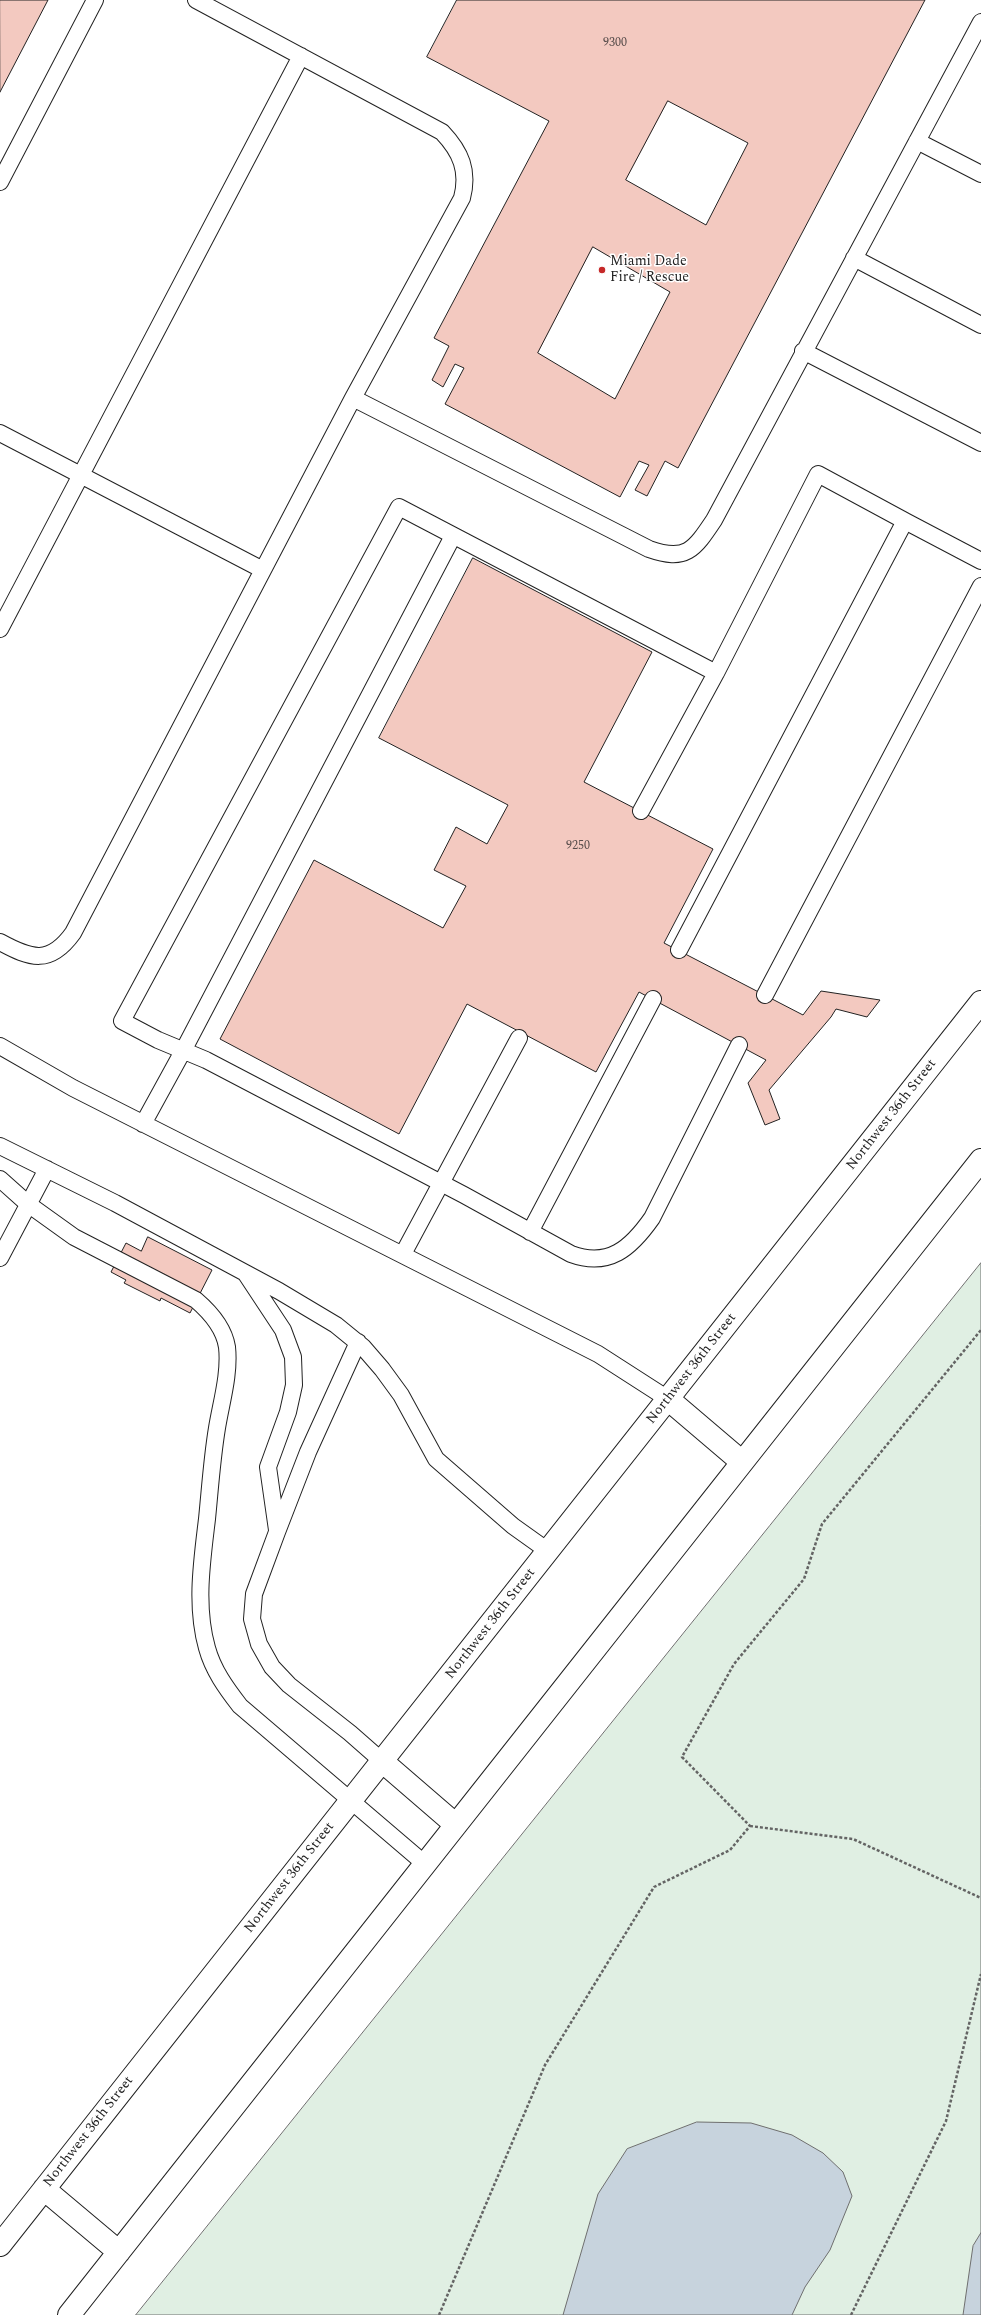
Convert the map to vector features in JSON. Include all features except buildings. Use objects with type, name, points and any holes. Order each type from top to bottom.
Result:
[{"type":"main road","name":"Northwest 36th Street","points":[[0,2245],[383,1762],[981,1002]]},
{"type":"main road","points":[[70,2315],[981,1160]]},
{"type":"main road","points":[[668,1399],[742,1462]]},
{"type":"main road","points":[[383,1762],[456,1825]]},
{"type":"main road","points":[[44,2189],[119,2252]]},
{"type":"lane","points":[[0,182],[95,0]]},
{"type":"lane","points":[[0,942],[28,956],[45,955],[65,944],[73,933],[353,398],[462,198],[465,186],[464,167],[456,148],[442,132],[196,0]]},
{"type":"lane","points":[[353,398],[649,549],[674,556],[691,549],[714,520],[803,351],[917,141],[975,48],[981,22]]},
{"type":"lane","points":[[0,629],[301,56]]},
{"type":"lane","points":[[917,141],[981,174]]},
{"type":"lane","points":[[854,258],[981,325]]},
{"type":"lane","points":[[803,351],[981,443]]},
{"type":"lane","points":[[0,432],[263,570]]},
{"type":"lane","points":[[641,811],[716,673],[818,474],[981,561]]},
{"type":"lane","points":[[716,673],[399,507],[122,1021],[183,1051],[206,1060],[442,1184],[571,1254],[591,1259],[611,1256],[625,1249],[637,1238],[652,1218],[739,1045]]},
{"type":"lane","points":[[679,950],[904,521]]},
{"type":"lane","points":[[143,1124],[183,1051],[453,536]]},
{"type":"lane","points":[[765,995],[981,586]]},
{"type":"lane","points":[[530,1232],[653,999]]},
{"type":"lane","points":[[403,1254],[442,1184],[519,1038]]},
{"type":"lane","points":[[0,1046],[73,1088],[598,1354],[668,1399]]},
{"type":"lane","points":[[0,1146],[115,1203],[302,1304],[336,1325],[358,1342],[382,1369],[401,1395],[436,1459],[512,1526],[548,1552]]},
{"type":"lane","points":[[0,1258],[47,1169]]},
{"type":"lane","points":[[0,1179],[28,1204],[74,1237],[196,1300],[206,1309],[216,1322],[224,1337],[228,1360],[214,1451],[202,1577],[200,1606],[207,1649],[218,1676],[240,1706],[425,1864]]},
{"type":"lane","points":[[246,1274],[283,1330],[293,1357],[294,1385],[288,1412],[268,1467],[277,1532]]},
{"type":"lane","points":[[358,1342],[308,1452],[277,1532],[254,1594],[252,1619],[259,1644],[272,1667],[289,1685],[350,1733],[383,1762]]},
{"type":"path","points":[[981,1330],[822,1524],[804,1579],[734,1664],[682,1757],[750,1826],[853,1839],[981,1898]]},
{"type":"path","points":[[439,2315],[545,2065],[654,1887],[730,1850],[750,1826]]},
{"type":"path","points":[[851,2315],[946,2121],[981,1974]]},
{"type":"green space","points":[[981,1263],[981,2315],[136,2315]]},
{"type":"shaded area","points":[[697,2122],[751,2123],[792,2135],[823,2153],[843,2172],[852,2196],[830,2250],[805,2287],[792,2315],[563,2315],[598,2194],[627,2149]]},
{"type":"shaded area","points":[[981,2233],[981,2315],[963,2315],[973,2246]]},
{"type":"place","name":"Miami Dade Fire / Rescue","points":[[602,270]]}]
